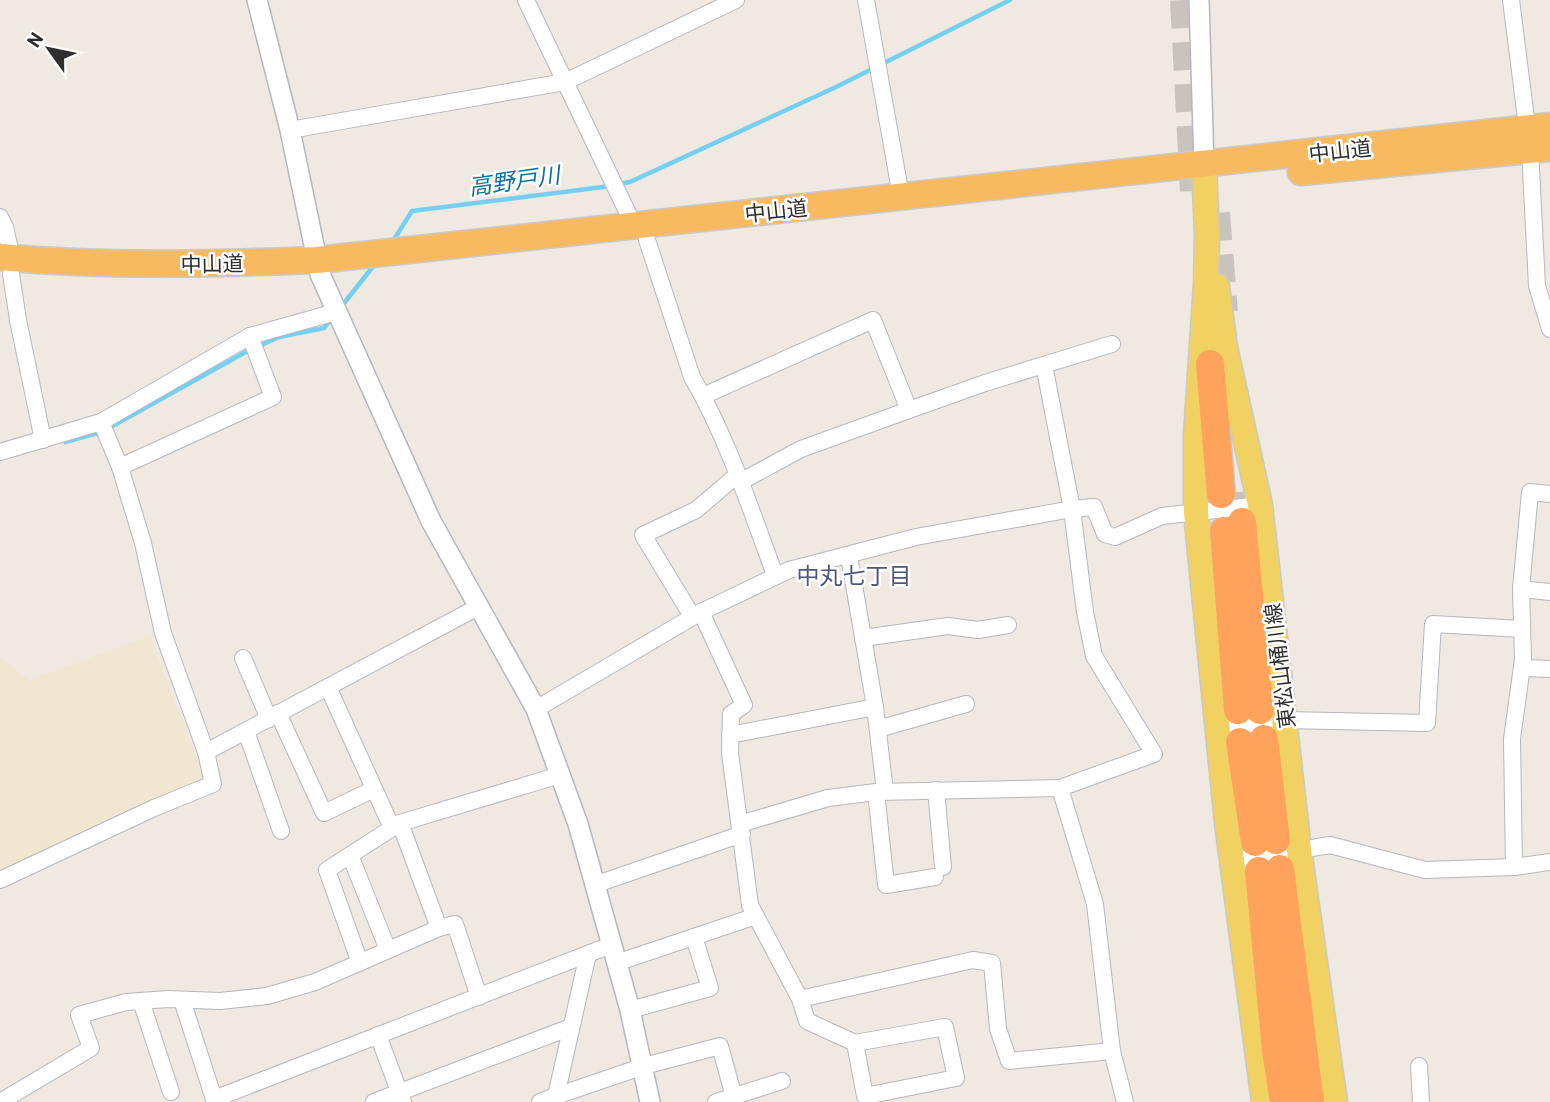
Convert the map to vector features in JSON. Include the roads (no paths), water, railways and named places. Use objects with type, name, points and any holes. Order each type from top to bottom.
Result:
[{"type":"highway","name":"中山道","points":[[6,265],[175,281],[259,281],[318,267],[1539,138]]},
{"type":"highway","name":"中山道","points":[[640,233],[901,197],[1203,174]]},
{"type":"highway","points":[[1210,364],[1237,507]]},
{"type":"highway","points":[[1236,446],[1237,507],[1251,725],[1274,854],[1310,1102]]},
{"type":"highway","points":[[1274,854],[1276,1051],[1284,1102]]},
{"type":"main road","name":"東松山桶川線","points":[[1203,174],[1207,234],[1206,284],[1196,435],[1196,513],[1251,725]]},
{"type":"main road","name":"東松山桶川線","points":[[1207,234],[1217,280],[1225,347],[1251,725],[1232,861],[1264,1102]]},
{"type":"main road","points":[[1274,854],[1335,1102]]},
{"type":"street","points":[[257,0],[290,130],[318,267],[431,521],[537,709],[578,824],[630,1010],[650,1102]]},
{"type":"street","points":[[526,0],[640,233],[692,377],[703,396],[738,478],[775,575]]},
{"type":"street","points":[[290,130],[565,82],[736,0]]},
{"type":"street","points":[[866,0],[901,197]]},
{"type":"street","points":[[1199,0],[1203,174]]},
{"type":"street","points":[[1511,0],[1539,138],[1537,286],[1550,328]]},
{"type":"street","points":[[0,217],[5,227],[6,265],[43,440]]},
{"type":"street","points":[[0,452],[101,422],[250,336],[336,312]]},
{"type":"street","points":[[0,321],[18,320]]},
{"type":"street","points":[[703,396],[873,320],[909,410]]},
{"type":"street","points":[[120,467],[272,397],[250,336]]},
{"type":"street","points":[[855,1044],[865,1099],[956,1078],[945,1027],[855,1044],[807,1021],[800,999],[750,905],[730,753],[731,714],[744,705],[696,614],[643,535],[696,510],[738,478],[801,449],[909,410],[1112,344]]},
{"type":"street","points":[[594,886],[828,798],[880,792],[1060,788],[1154,754],[1094,656],[1085,612],[1072,509],[1044,365]]},
{"type":"street","points":[[0,880],[154,808],[214,784],[206,752],[163,633],[143,543],[120,467],[101,422]]},
{"type":"street","points":[[1514,867],[1512,739],[1522,668],[1521,589],[1530,492],[1550,494]]},
{"type":"street","points":[[537,709],[696,614],[775,575],[916,537],[1072,509],[1094,507],[1105,534],[1115,537],[1162,516],[1237,507]]},
{"type":"street","points":[[849,556],[878,729],[886,885],[939,872],[936,790]]},
{"type":"street","points":[[1521,589],[1550,592]]},
{"type":"street","points":[[206,752],[478,607]]},
{"type":"street","points":[[1251,725],[1427,723],[1433,624],[1522,629]]},
{"type":"street","points":[[863,638],[948,625],[978,630],[1008,625]]},
{"type":"street","points":[[243,658],[324,813],[374,789]]},
{"type":"street","points":[[1522,668],[1550,669]]},
{"type":"street","points":[[328,687],[374,789],[396,826],[439,929]]},
{"type":"street","points":[[878,729],[966,704]]},
{"type":"street","points":[[730,735],[875,707]]},
{"type":"street","points":[[246,731],[281,831]]},
{"type":"street","points":[[360,962],[327,870],[396,826],[560,775]]},
{"type":"street","points":[[1060,788],[1095,904],[1112,1051],[1125,1102]]},
{"type":"street","points":[[1232,861],[1330,845],[1425,870],[1514,867],[1550,862]]},
{"type":"street","points":[[350,855],[388,950]]},
{"type":"street","points":[[183,999],[215,1100],[588,954],[613,954],[694,937],[756,916]]},
{"type":"street","points":[[0,1102],[91,1048],[79,1016],[126,1002],[183,999],[220,1001],[267,996],[316,982],[454,924],[479,997]]},
{"type":"street","points":[[630,1010],[710,988],[694,937]]},
{"type":"street","points":[[556,1096],[588,954]]},
{"type":"street","points":[[800,999],[973,960],[992,963],[998,1028],[1009,1061],[1112,1051]]},
{"type":"street","points":[[141,1001],[171,1091]]},
{"type":"street","points":[[374,1102],[401,1097],[571,1027]]},
{"type":"street","points":[[378,1035],[401,1097]]},
{"type":"street","points":[[540,1102],[644,1066],[720,1046],[734,1097]]},
{"type":"street","points":[[1419,1066],[1421,1102]]},
{"type":"street","points":[[716,1102],[782,1081]]},
{"type":"waterway","name":"高野戸川","points":[[620,184],[630,182],[836,87],[1010,0]]},
{"type":"waterway","name":"高野戸川","points":[[393,241],[412,211],[611,186]]},
{"type":"waterway","name":"高野戸川","points":[[341,307],[375,264]]},
{"type":"waterway","name":"高野戸川","points":[[259,346],[279,337],[324,328],[331,319]]},
{"type":"waterway","name":"高野戸川","points":[[109,428],[251,349]]},
{"type":"waterway","name":"高野戸川","points":[[65,442],[101,432]]},
{"type":"tunnel","points":[[1184,0],[1194,191]]},
{"type":"tunnel","points":[[1216,213],[1224,312]]},
{"type":"tunnel","points":[[1239,492],[1242,522]]},
{"type":"district","name":"中丸七丁目","points":[[854,575]]}]
